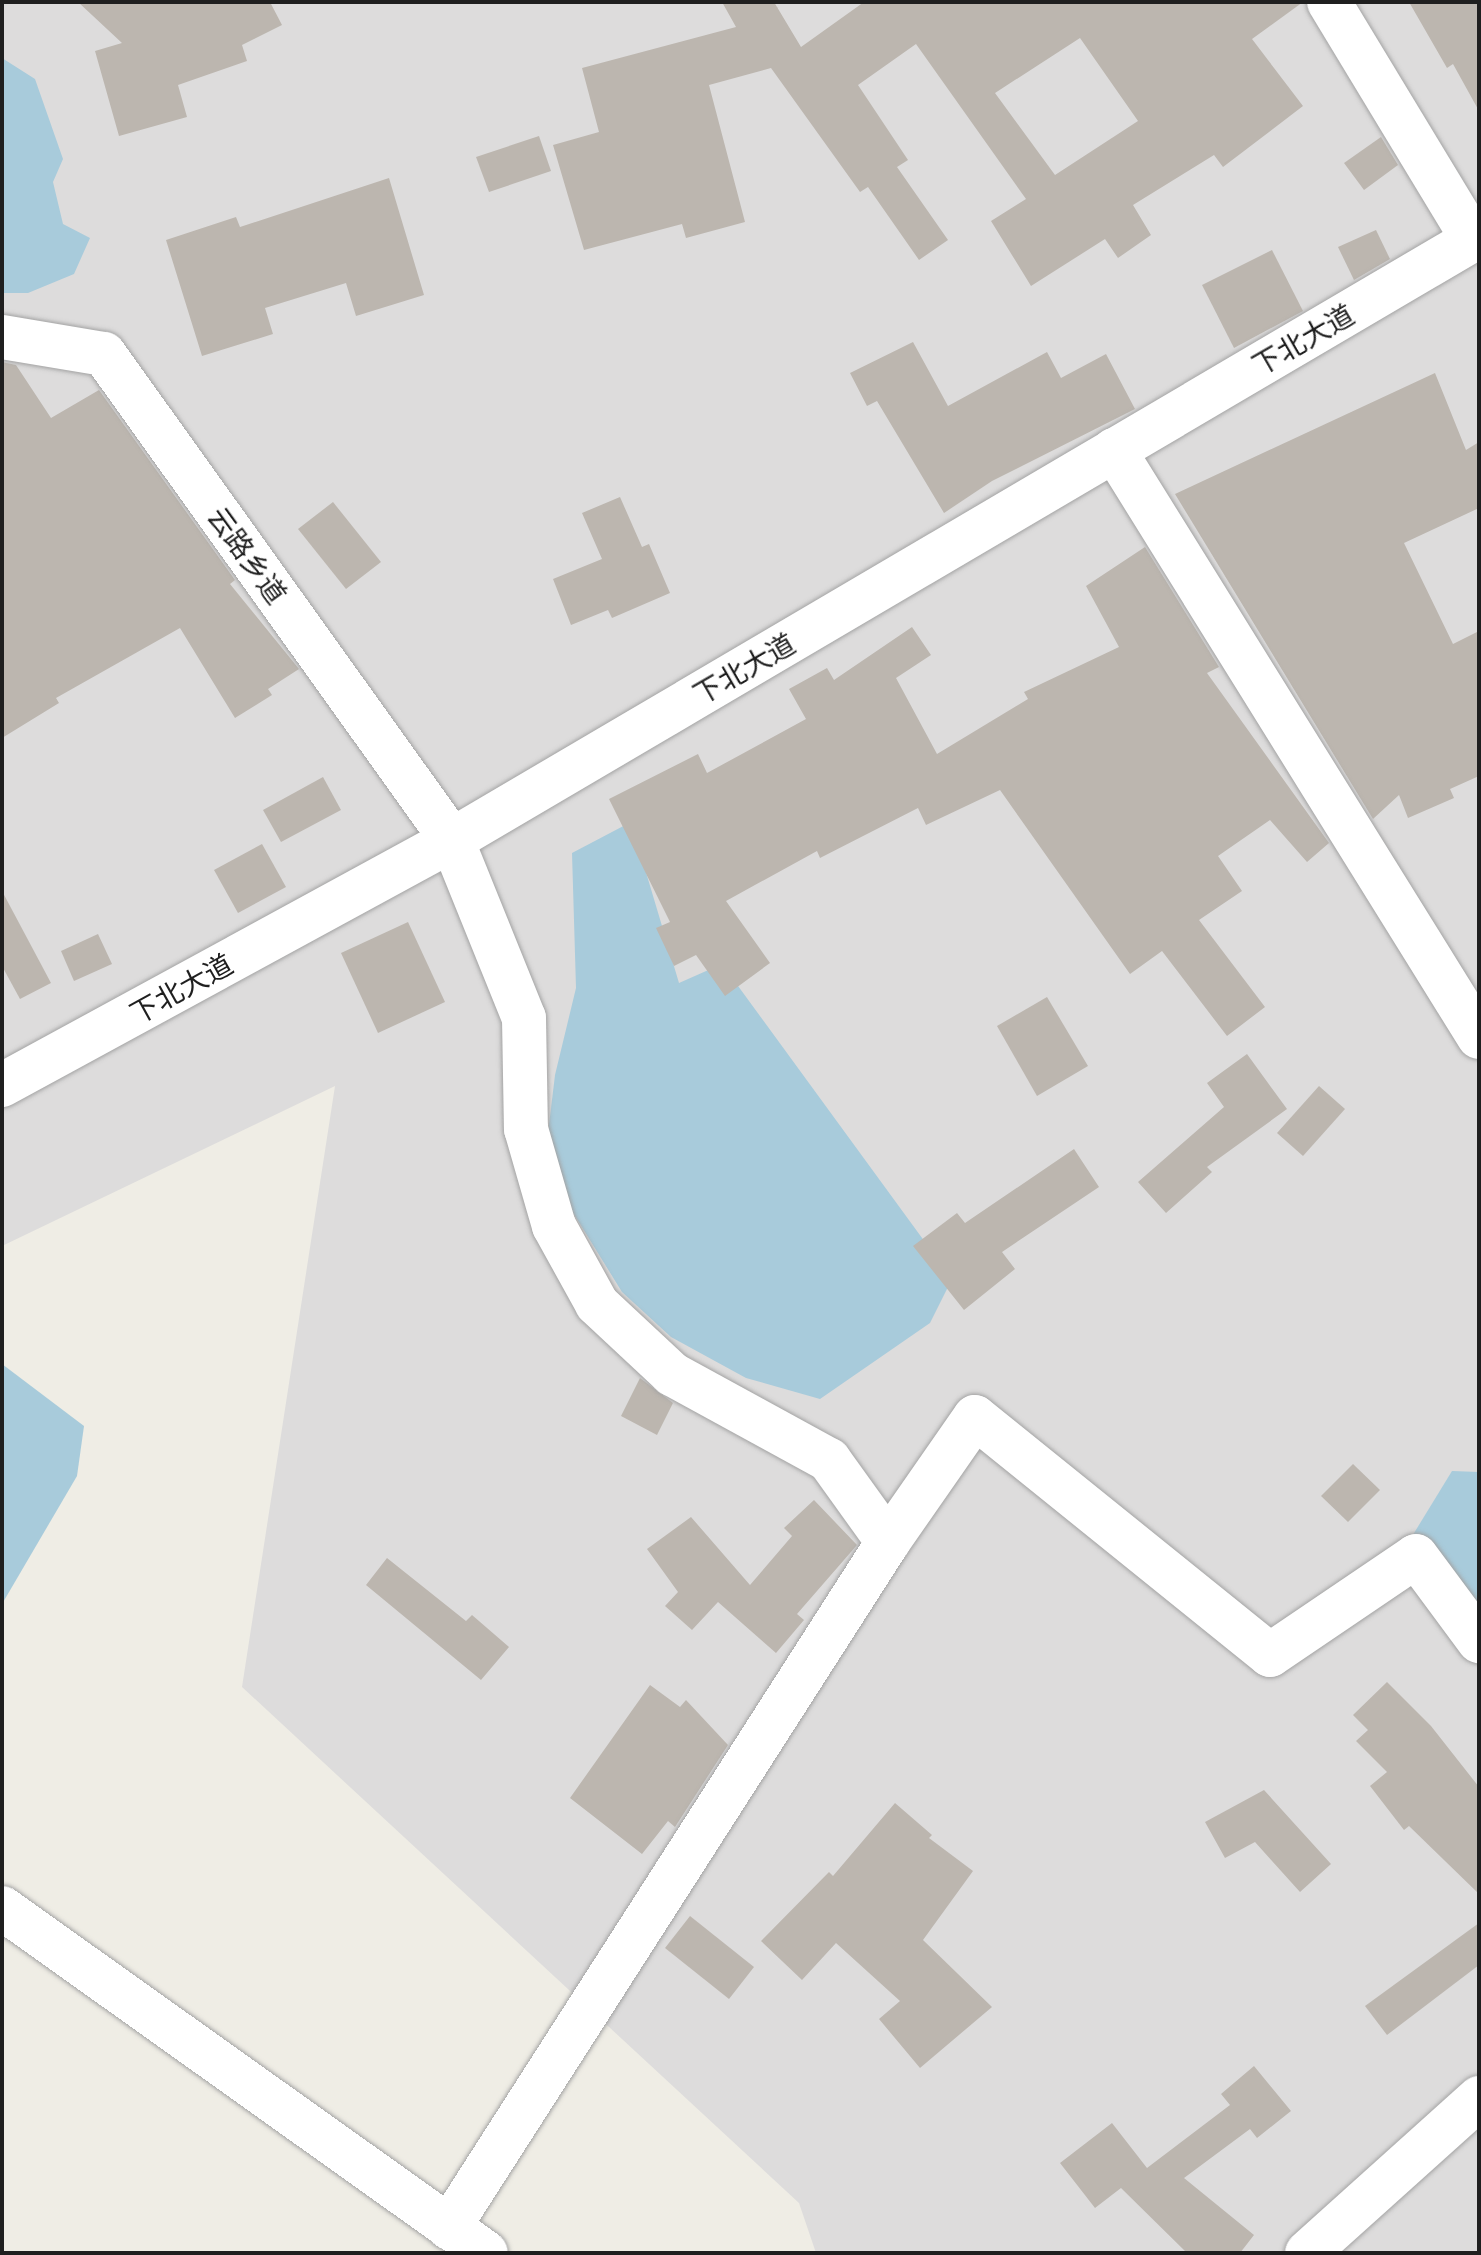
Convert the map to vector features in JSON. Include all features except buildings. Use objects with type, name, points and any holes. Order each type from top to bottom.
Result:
[{"type":"street","points":[[1329,2],[1476,238]]},
{"type":"street","name":"下北大道","points":[[2,1085],[452,840],[1476,238]]},
{"type":"street","name":"云路乡道","points":[[2,337],[104,354],[452,840],[524,1018],[526,1129],[554,1226],[597,1304],[672,1374],[829,1460],[888,1542]]},
{"type":"street","points":[[1114,450],[1479,1037]]},
{"type":"street","points":[[449,2227],[888,1542],[975,1417],[1270,1655],[1416,1556],[1479,1641]]},
{"type":"street","points":[[2,1908],[486,2253]]},
{"type":"street","points":[[1307,2253],[1479,2098]]},
{"type":"shaded area","points":[[2,2],[1479,2],[1479,2253],[816,2253],[799,2203],[242,1687],[335,1086],[2,1246]]},
{"type":"water","points":[[2,58],[35,79],[63,159],[53,182],[63,224],[90,238],[74,274],[28,293],[2,293]]},
{"type":"water","points":[[631,822],[679,983],[722,964],[952,1279],[930,1323],[820,1399],[746,1378],[671,1337],[622,1292],[572,1211],[548,1133],[555,1075],[576,988],[572,853]]},
{"type":"water","points":[[2,1364],[84,1426],[77,1476],[2,1604]]},
{"type":"water","points":[[1452,1471],[1479,1472],[1479,1622],[1411,1538]]}]
